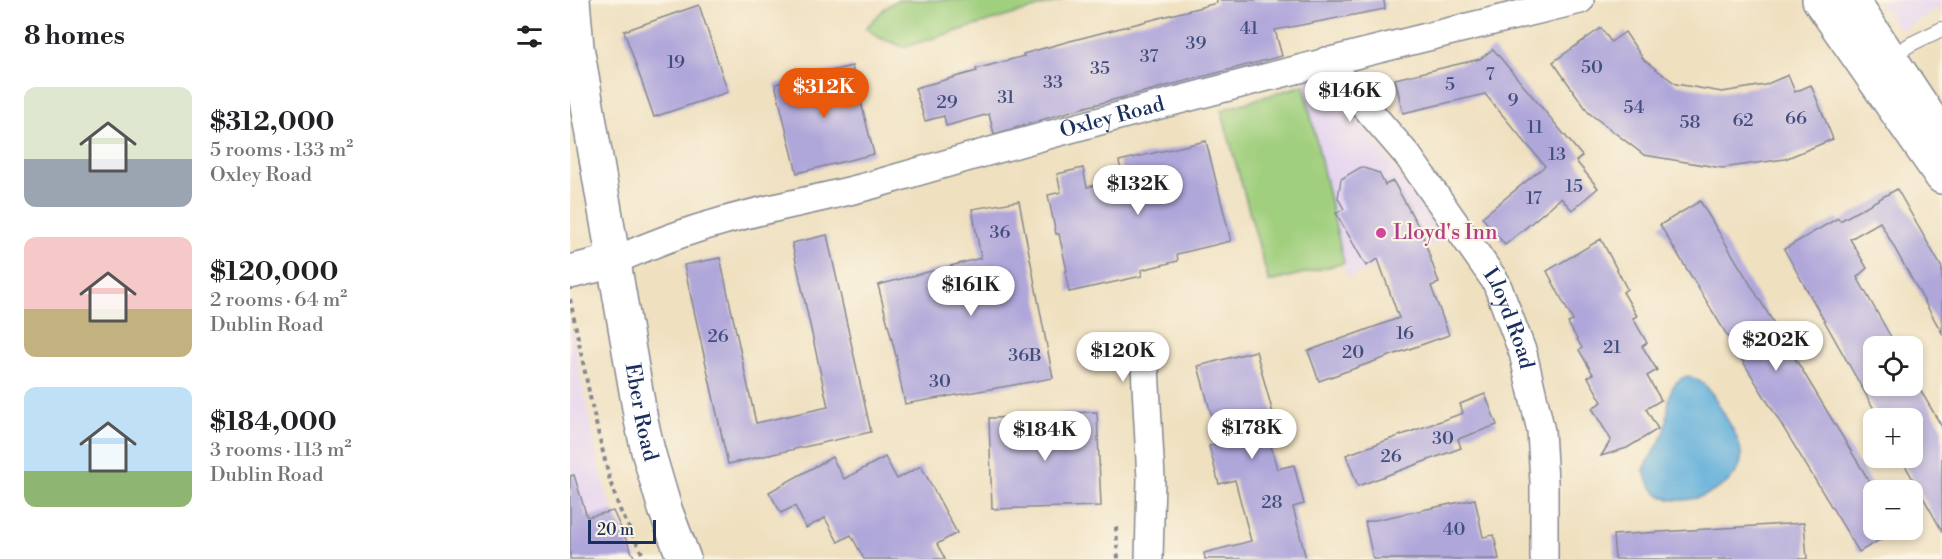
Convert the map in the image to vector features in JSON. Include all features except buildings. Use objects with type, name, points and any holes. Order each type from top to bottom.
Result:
[{"type":"main road","name":"Eber Road","points":[[573,0],[577,47],[648,451],[665,509],[684,559]]},
{"type":"main road","points":[[1820,0],[1942,136]]},
{"type":"main road","points":[[1852,0],[1880,65],[1942,177]]},
{"type":"main road","name":"Oxley Road","points":[[570,258],[613,254]]},
{"type":"main road","name":"Oxley Road","points":[[570,272],[613,254]]},
{"type":"street","name":"Oxley Road","points":[[613,254],[647,247],[723,220],[864,187],[1030,139],[1326,61],[1580,0]]},
{"type":"street","name":"Lloyd Road","points":[[1326,61],[1408,156],[1496,282],[1523,353],[1541,432],[1544,559]]},
{"type":"street","points":[[1145,367],[1151,478],[1149,559]]},
{"type":"lane","points":[[1880,65],[1911,44],[1942,29]]},
{"type":"path","points":[[570,298],[610,481],[620,510],[645,559]]},
{"type":"path","points":[[1116,527],[1118,559]]},
{"type":"shaded area","points":[[1877,0],[1942,0],[1942,6],[1900,31]]},
{"type":"shaded area","points":[[1325,71],[1447,240],[1347,278],[1303,77]]},
{"type":"shaded area","points":[[570,320],[596,453],[608,498],[638,559],[570,559]]},
{"type":"green space","points":[[897,0],[1062,0],[904,47],[880,38],[866,28],[885,8]]},
{"type":"green space","points":[[1304,85],[1344,263],[1269,282],[1221,110]]},
{"type":"water","points":[[1688,376],[1701,382],[1714,396],[1737,437],[1741,452],[1740,464],[1735,474],[1715,491],[1689,500],[1677,500],[1666,498],[1655,490],[1649,483],[1644,470],[1664,433],[1669,400],[1674,385]]},
{"type":"place","name":"Lloyd's Inn","points":[[1381,233]]}]
